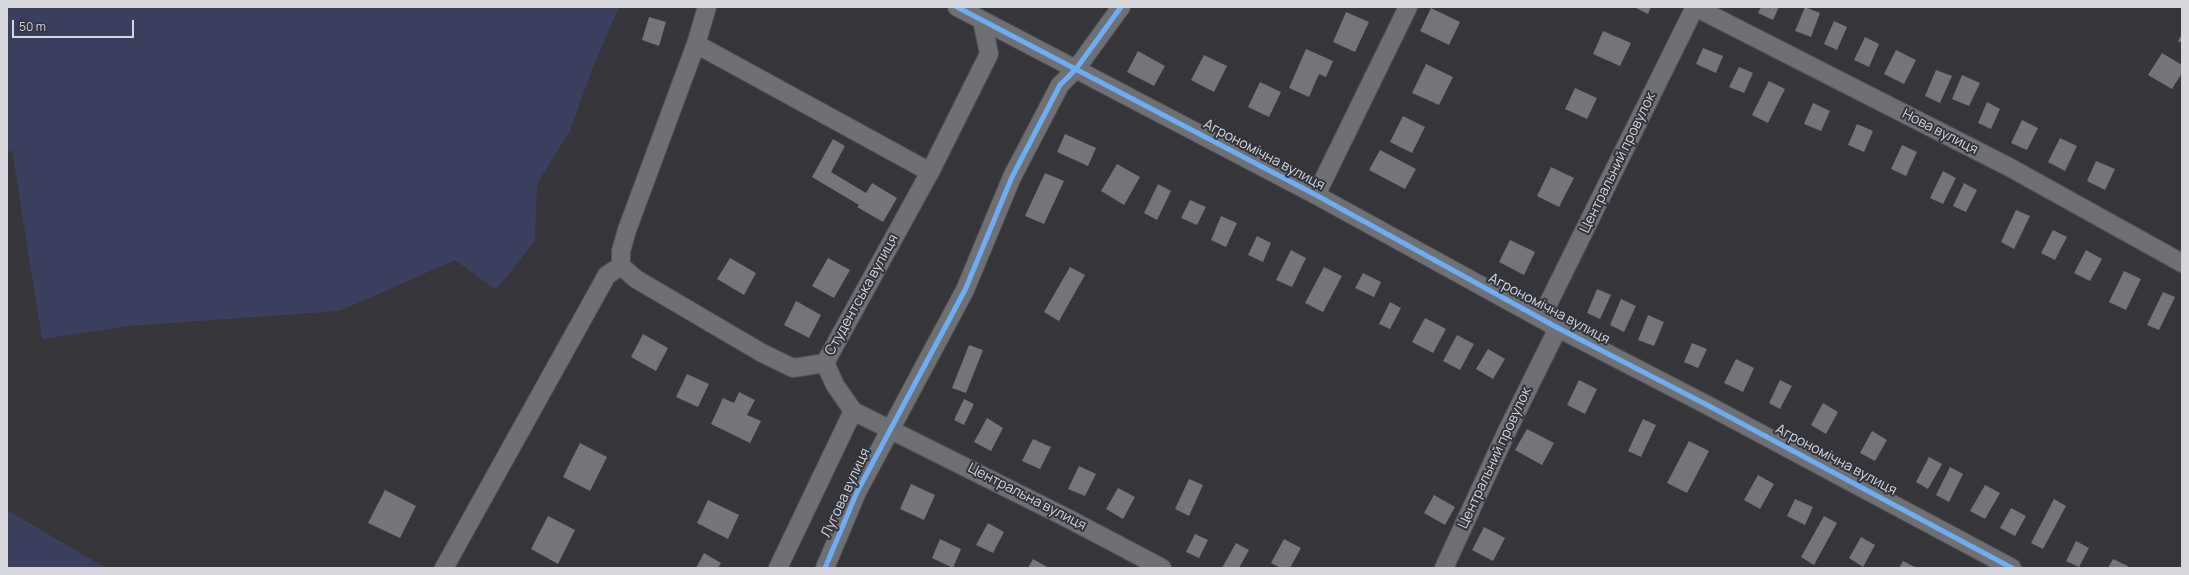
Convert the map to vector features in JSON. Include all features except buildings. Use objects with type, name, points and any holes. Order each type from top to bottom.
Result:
[{"type":"street","points":[[706,7],[696,44],[626,230],[621,251],[621,266],[636,279],[762,353],[793,368],[825,363]]},
{"type":"street","name":"Агрономічна вулиця","points":[[957,7],[1316,196],[1558,328],[1709,406],[2012,568]]},
{"type":"street","name":"Лугова вулиця","points":[[825,568],[857,492],[965,290],[1012,177],[1060,84],[1076,69],[1121,7]]},
{"type":"street","points":[[1316,196],[1408,7]]},
{"type":"street","name":"Нова вулиця","points":[[1695,7],[2009,167],[2182,263]]},
{"type":"street","name":"Центральний провулок","points":[[1541,318],[1695,7]]},
{"type":"street","name":"Студентська вулиця","points":[[853,411],[835,385],[825,363],[930,172],[989,54],[982,20]]},
{"type":"street","points":[[696,44],[930,172]]},
{"type":"street","points":[[444,568],[607,275],[621,266]]},
{"type":"street","name":"Центральний провулок","points":[[1444,568],[1508,428],[1558,328]]},
{"type":"street","points":[[778,568],[853,411]]},
{"type":"street","name":"Центральна вулиця","points":[[853,411],[1071,520],[1162,568]]},
{"type":"shaded area","points":[[7,7],[619,7],[593,67],[570,131],[537,184],[535,241],[496,290],[455,260],[340,311],[129,326],[42,339],[12,150],[7,154]]},
{"type":"shaded area","points":[[7,510],[106,568],[7,568]]},
{"type":"cycle path","points":[[957,7],[1316,195],[1558,328],[1709,406],[2012,568]]},
{"type":"cycle path","points":[[825,568],[857,492],[965,290],[1012,177],[1060,85],[1076,69],[1121,7]]}]
